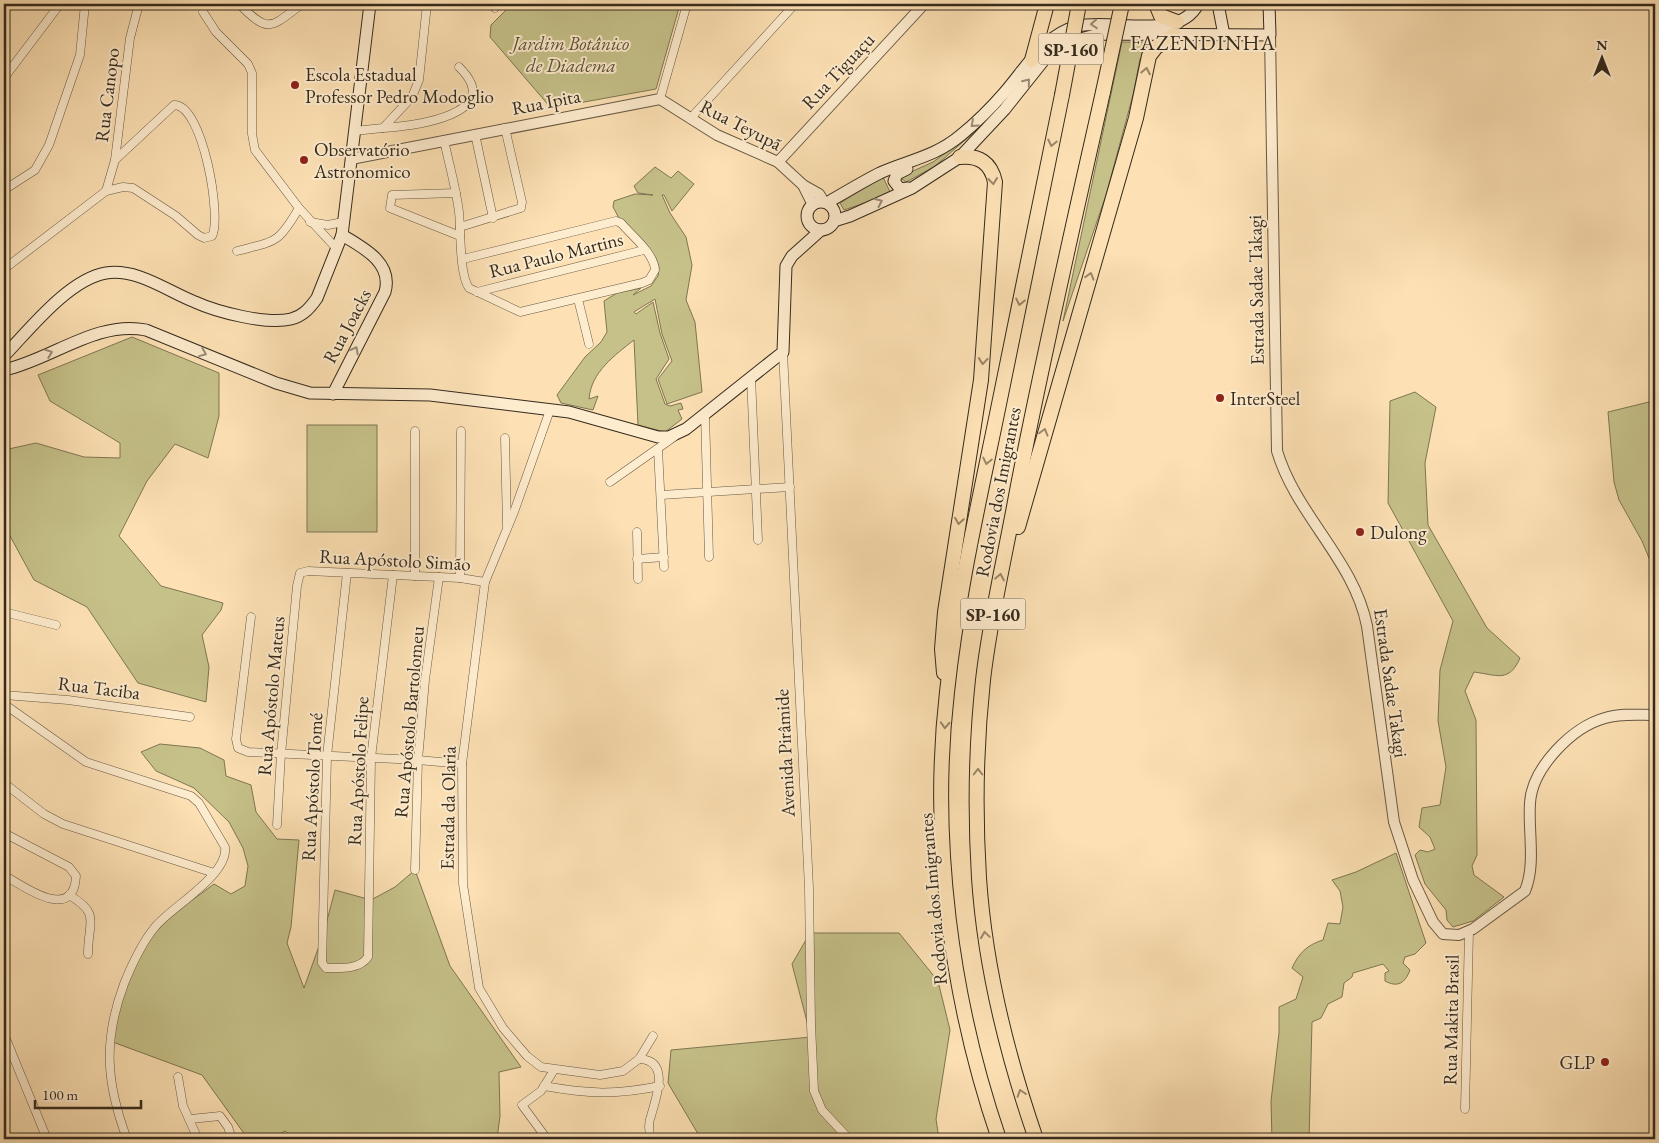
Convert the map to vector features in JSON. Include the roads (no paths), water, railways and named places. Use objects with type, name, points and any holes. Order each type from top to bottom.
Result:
[{"type":"highway","points":[[1032,60],[1047,4]]},
{"type":"highway","name":"Rodovia dos Imigrantes","points":[[998,1139],[973,1052],[952,945],[942,835],[946,694],[969,550],[1079,4]]},
{"type":"highway","name":"Rodovia dos Imigrantes","points":[[1036,1139],[1012,1062],[998,1006],[986,940],[979,878],[979,722],[990,637],[1006,543],[1047,345],[1122,4]]},
{"type":"highway","points":[[1006,543],[1019,526],[1035,464],[1121,173],[1136,118],[1149,56],[1175,29],[1161,16],[1156,4]]},
{"type":"highway","points":[[946,694],[943,666],[943,631],[981,380],[995,182],[993,174],[984,162],[972,156],[960,157]]},
{"type":"main road","points":[[22,364],[12,359],[6,353],[61,299],[79,285],[105,273],[132,275],[215,310],[264,319],[291,319],[302,315],[317,298],[342,236],[370,4]]},
{"type":"main road","points":[[816,228],[828,228],[834,221],[850,216],[912,188],[960,157],[1005,109],[1048,55],[1065,43],[1099,34],[1175,29],[1192,13],[1198,4]]},
{"type":"main road","points":[[1218,4],[1224,35]]},
{"type":"main road","name":"Estrada Sadae Takagi","points":[[1269,4],[1270,35]]},
{"type":"main road","points":[[912,188],[900,190],[895,184],[894,177],[960,137],[986,114],[1050,38],[1078,26],[1105,23],[1154,26],[1224,35],[1270,35]]},
{"type":"main road","points":[[816,228],[807,216],[821,203],[879,174],[934,154]]},
{"type":"main road","points":[[821,203],[834,210],[834,221]]},
{"type":"main road","points":[[4,370],[108,331],[134,328],[146,330],[298,391],[333,394],[430,396],[550,410],[599,419],[648,435],[664,437],[680,432],[783,352],[786,266],[807,242],[816,228]]},
{"type":"main road","name":"Rua Joacks","points":[[333,394],[388,283],[384,268],[372,254],[342,236]]},
{"type":"street","points":[[4,78],[60,4]]},
{"type":"street","points":[[4,190],[35,170],[49,145],[80,55],[85,4]]},
{"type":"street","name":"Rua Canopo","points":[[106,191],[115,160],[130,38],[139,4]]},
{"type":"street","points":[[238,4],[258,23],[264,25],[278,22],[302,4]]},
{"type":"street","points":[[383,128],[408,102],[416,90],[427,4]]},
{"type":"street","points":[[660,99],[687,4]]},
{"type":"street","points":[[690,119],[795,4]]},
{"type":"street","name":"Rua Tiguaçu","points":[[778,162],[924,4]]},
{"type":"street","points":[[203,12],[216,32],[248,64],[253,83],[253,143],[255,150],[310,222],[337,249]]},
{"type":"street","name":"Estrada Sadae Takagi","points":[[1270,35],[1277,451],[1295,493],[1348,574],[1361,600],[1367,626],[1394,822],[1413,880],[1433,922],[1443,934],[1459,935],[1469,931],[1525,891],[1530,862],[1530,802],[1535,780],[1552,757],[1573,737],[1596,722],[1618,716],[1655,715]]},
{"type":"street","points":[[354,131],[414,124],[446,117],[462,109],[471,99],[472,87],[467,75],[459,67]]},
{"type":"street","name":"Rua Teyupã","points":[[660,99],[717,135],[778,162],[821,203]]},
{"type":"street","name":"Rua Ipita","points":[[351,158],[660,99]]},
{"type":"street","points":[[4,269],[106,191],[123,186],[133,188],[176,216],[198,235],[204,238],[212,236],[215,217],[202,139],[196,124],[184,108],[174,105],[115,160]]},
{"type":"street","points":[[460,227],[519,211],[522,205],[506,128]]},
{"type":"street","points":[[475,134],[493,218]]},
{"type":"street","points":[[444,140],[456,193],[460,236],[466,284],[477,292],[520,312],[649,280],[653,275],[655,265],[621,223],[616,221],[463,259]]},
{"type":"street","points":[[456,193],[392,194],[390,208],[460,236]]},
{"type":"street","points":[[237,251],[278,239],[284,234],[299,208]]},
{"type":"street","points":[[310,222],[328,225],[343,222]]},
{"type":"street","name":"Rua Paulo Martins","points":[[477,292],[644,250]]},
{"type":"street","points":[[578,299],[589,344]]},
{"type":"street","name":"Avenida Pirâmide","points":[[783,352],[809,888],[814,1091],[822,1110],[849,1139]]},
{"type":"street","points":[[752,377],[758,540]]},
{"type":"street","name":"Estrada da Olaria","points":[[550,410],[485,582],[462,764],[463,884],[479,988],[503,1028],[527,1056],[541,1067],[554,1070],[609,1074],[623,1070],[639,1059],[653,1036]]},
{"type":"street","points":[[704,413],[709,492],[709,557]]},
{"type":"street","points":[[415,432],[415,576]]},
{"type":"street","points":[[460,578],[461,432]]},
{"type":"street","points":[[610,482],[680,432]]},
{"type":"street","points":[[646,457],[652,444],[652,439],[648,435]]},
{"type":"street","points":[[505,438],[507,528]]},
{"type":"street","points":[[658,449],[664,567]]},
{"type":"street","points":[[661,495],[790,487]]},
{"type":"street","points":[[637,532],[638,579]]},
{"type":"street","points":[[637,558],[664,557]]},
{"type":"street","name":"Rua Apóstolo Simão","points":[[302,571],[460,578],[485,582]]},
{"type":"street","name":"Rua Apóstolo Mateus","points":[[277,825],[281,754],[297,586],[302,571]]},
{"type":"street","name":"Rua Apóstolo Tomé","points":[[347,573],[327,756],[322,963],[326,968],[359,965]]},
{"type":"street","name":"Rua Apóstolo Felipe","points":[[359,965],[368,957],[371,758],[393,575]]},
{"type":"street","name":"Rua Apóstolo Bartolomeu","points":[[416,870],[418,760],[425,680],[439,577]]},
{"type":"street","points":[[4,612],[56,626]]},
{"type":"street","points":[[251,617],[236,738],[238,748],[248,752],[418,760],[462,764]]},
{"type":"street","name":"Rua Taciba","points":[[4,695],[68,700],[190,717]]},
{"type":"street","points":[[4,704],[86,762],[191,796],[199,803],[225,847],[223,860],[214,873],[153,929],[131,964],[116,1006],[110,1041],[110,1068],[116,1108],[127,1139]]},
{"type":"street","points":[[4,783],[44,814],[63,824],[214,873]]},
{"type":"street","points":[[4,833],[73,870],[76,880],[69,895],[62,900],[52,900],[33,892],[4,875]]},
{"type":"street","points":[[69,895],[85,904],[89,910],[88,954]]},
{"type":"street","name":"Rua Makita Brasil","points":[[1466,1109],[1469,931]]},
{"type":"street","points":[[4,1034],[47,1139]]},
{"type":"street","points":[[639,1059],[647,1059],[655,1066],[660,1086],[650,1117],[652,1139]]},
{"type":"street","points":[[547,1139],[522,1104],[541,1091],[554,1070]]},
{"type":"street","points":[[178,1077],[183,1106],[191,1119],[198,1139]]},
{"type":"street","points":[[544,1086],[578,1092],[605,1094],[660,1086]]},
{"type":"street","points":[[191,1119],[220,1116],[228,1127],[232,1139]]},
{"type":"place","name":"Escola Estadual Professor Pedro Modoglio","points":[[295,85]]},
{"type":"place","name":"Observatório Astronomico","points":[[304,160]]},
{"type":"place","name":"InterSteel","points":[[1220,398]]},
{"type":"place","name":"Dulong","points":[[1360,532]]},
{"type":"place","name":"GLP","points":[[1605,1062]]},
{"type":"district","name":"FAZENDINHA","points":[[1203,42]]},
{"type":"park label","name":"Jardim Botânico de Diadema","points":[[571,54]]}]
